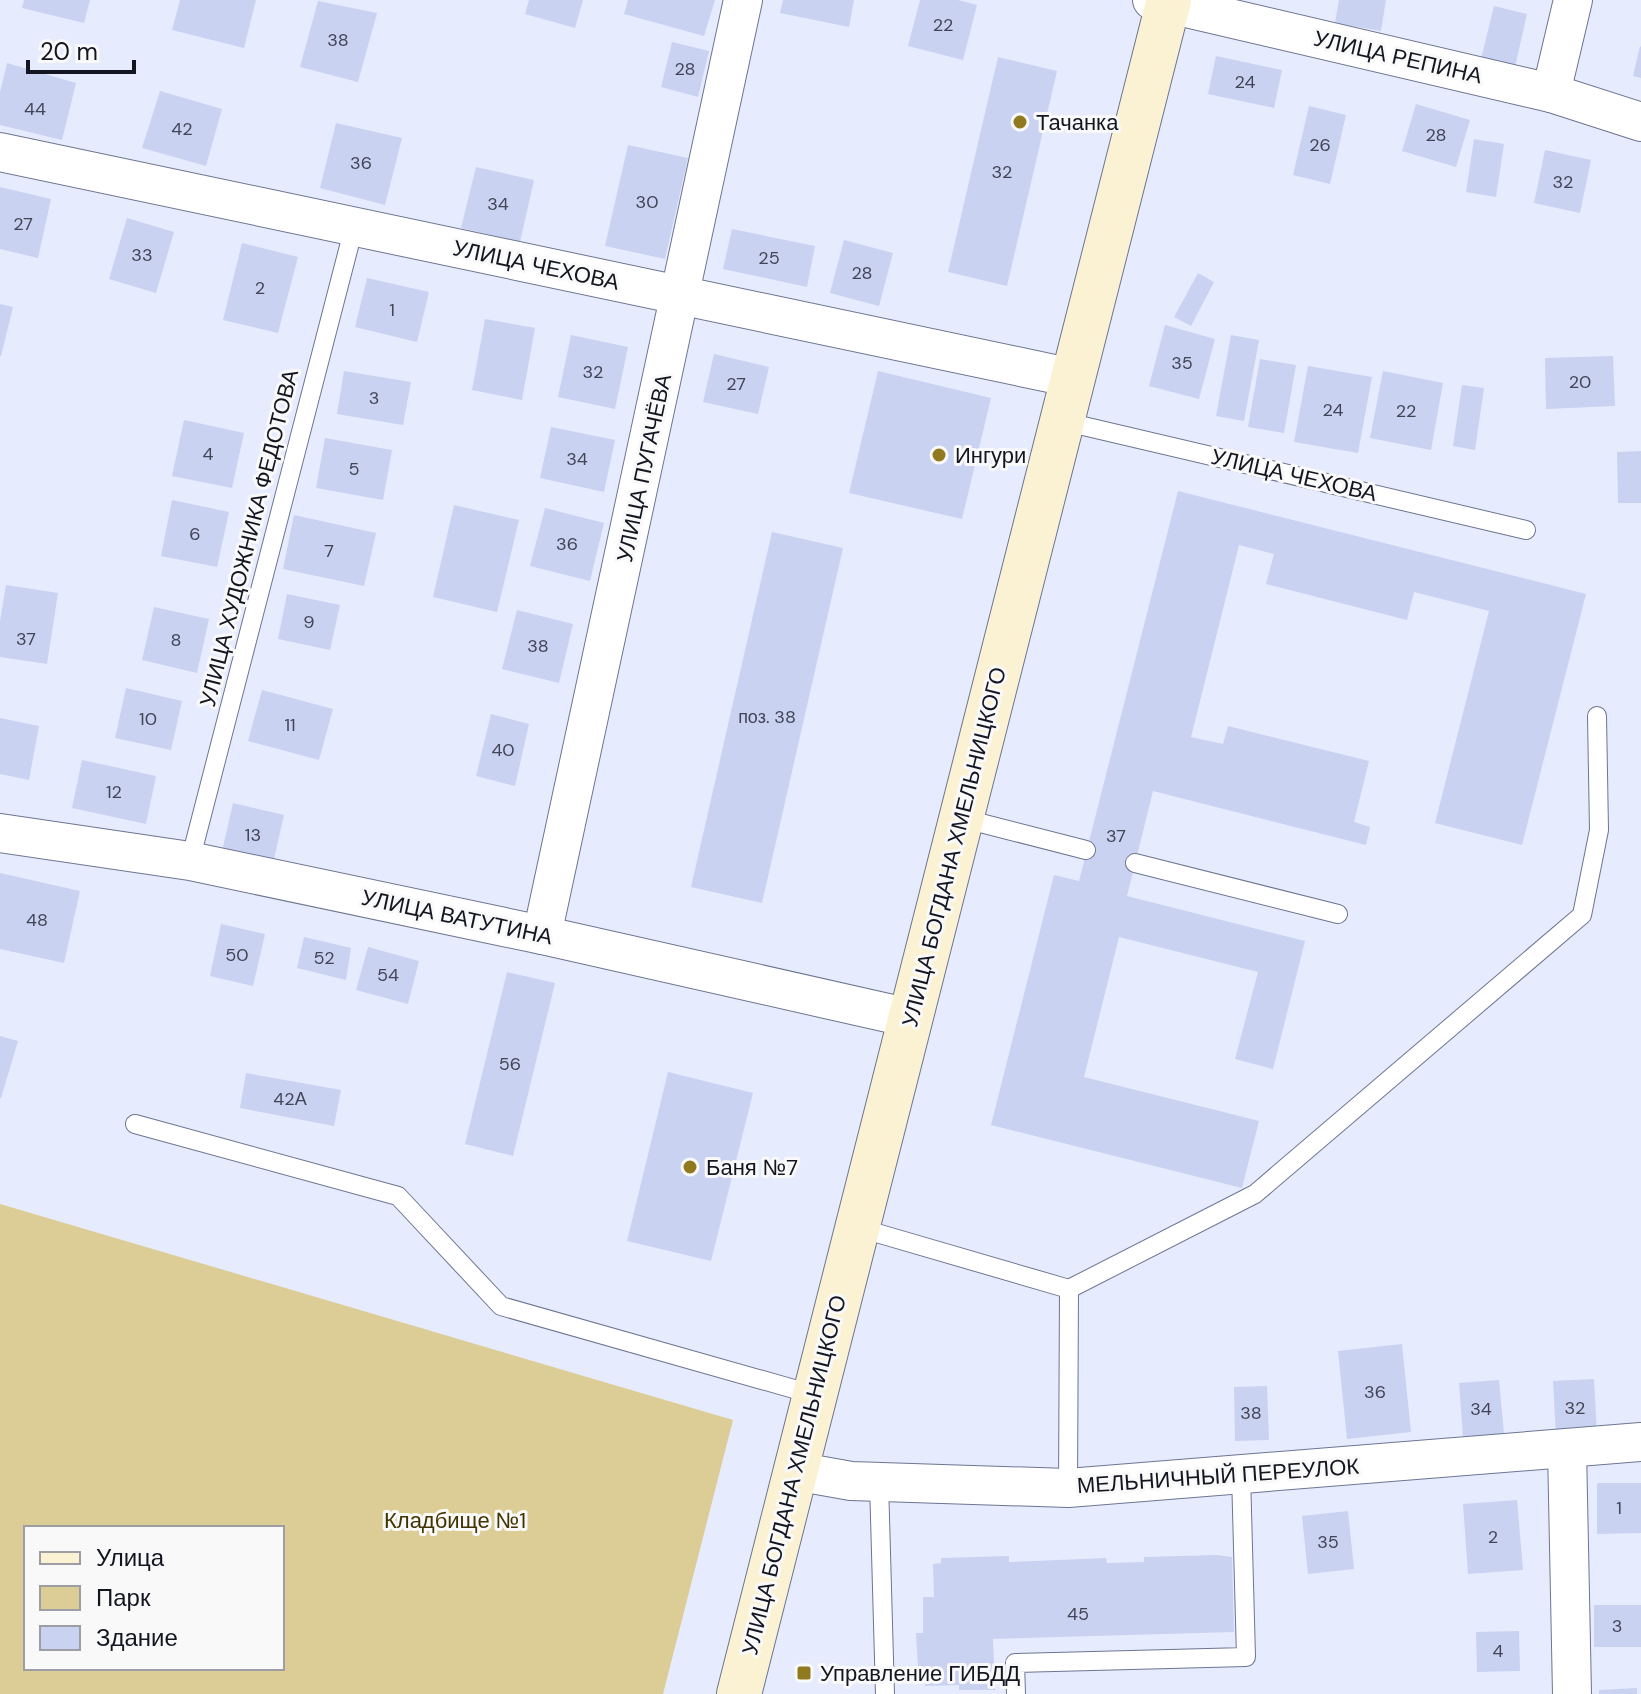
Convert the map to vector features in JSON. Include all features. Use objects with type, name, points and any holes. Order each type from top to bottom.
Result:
[{"type":"main road","name":"УЛИЦА БОГДАНА ХМЕЛЬНИЦКОГО","points":[[739,1694],[1073,378],[1163,1]]},
{"type":"street","name":"УЛИЦА ПУГАЧЁВА","points":[[542,935],[682,296],[743,0]]},
{"type":"street","points":[[1551,93],[1573,0]]},
{"type":"street","name":"УЛИЦА РЕПИНА","points":[[1163,1],[1551,93],[1641,122]]},
{"type":"street","name":"УЛИЦА ЧЕХОВА","points":[[0,152],[1073,378]]},
{"type":"street","name":"УЛИЦА ВАТУТИНА","points":[[0,833],[190,861],[542,935],[910,1018]]},
{"type":"street","name":"МЕЛЬНИЧНЫЙ ПЕРЕУЛОК","points":[[795,1471],[851,1481],[1068,1488],[1641,1442]]},
{"type":"street","points":[[1567,1448],[1572,1694]]},
{"type":"lane","name":"УЛИЦА ХУДОЖНИКА ФЕДОТОВА","points":[[190,861],[354,227]]},
{"type":"lane","name":"УЛИЦА ЧЕХОВА","points":[[1062,421],[1526,530]]},
{"type":"lane","points":[[856,1227],[1069,1289],[1255,1194],[1582,915],[1599,830],[1597,716]]},
{"type":"lane","points":[[961,818],[1086,850]]},
{"type":"lane","points":[[1135,863],[1338,914]]},
{"type":"lane","points":[[135,1124],[398,1196],[501,1306],[815,1395]]},
{"type":"lane","points":[[1068,1488],[1069,1289]]},
{"type":"lane","points":[[1016,1694],[1015,1663],[1246,1657],[1241,1474]]},
{"type":"lane","points":[[879,1482],[885,1694]]},
{"type":"green space","name":"Кладбище №1","points":[[0,1204],[733,1420],[663,1694],[0,1694]]},
{"type":"building","points":[[24,0],[90,0],[84,23],[22,8]]},
{"type":"building","points":[[180,0],[256,0],[244,48],[172,30]]},
{"type":"building","points":[[529,0],[583,0],[575,28],[525,14]]},
{"type":"building","points":[[628,0],[715,0],[704,36],[624,14]]},
{"type":"building","points":[[783,0],[854,0],[849,27],[780,13]]},
{"type":"building","points":[[920,0],[958,0],[977,5],[963,60],[908,46]]},
{"type":"building","points":[[1339,0],[1386,0],[1381,31],[1335,23]]},
{"type":"building","points":[[318,1],[377,13],[358,82],[300,67]]},
{"type":"building","points":[[1494,6],[1527,14],[1515,67],[1481,59]]},
{"type":"building","points":[[672,42],[709,51],[698,97],[661,87]]},
{"type":"building","points":[[1641,47],[1641,78],[1633,76]]},
{"type":"building","points":[[1216,56],[1282,70],[1274,108],[1208,94]]},
{"type":"building","points":[[998,57],[1057,71],[1007,286],[948,272]]},
{"type":"building","points":[[7,63],[76,83],[62,140],[0,125],[0,92]]},
{"type":"building","points":[[160,91],[222,109],[206,166],[142,148]]},
{"type":"building","points":[[1416,104],[1470,120],[1456,167],[1402,151]]},
{"type":"building","points":[[1309,106],[1346,115],[1330,184],[1293,175]]},
{"type":"building","points":[[336,123],[402,138],[385,205],[320,188]]},
{"type":"building","points":[[1474,139],[1504,144],[1496,197],[1466,192]]},
{"type":"building","points":[[628,145],[688,158],[665,259],[605,246]]},
{"type":"building","points":[[1545,150],[1591,160],[1580,213],[1534,203]]},
{"type":"building","points":[[476,167],[534,180],[520,242],[461,228]]},
{"type":"building","points":[[0,187],[51,199],[38,258],[0,249]]},
{"type":"building","points":[[127,218],[174,232],[156,293],[109,279]]},
{"type":"building","points":[[732,229],[815,246],[807,287],[723,269]]},
{"type":"building","points":[[844,240],[893,253],[879,306],[830,293]]},
{"type":"building","points":[[242,243],[298,257],[278,333],[223,320]]},
{"type":"building","points":[[1198,273],[1214,282],[1191,326],[1174,317]]},
{"type":"building","points":[[367,278],[429,292],[417,342],[355,327]]},
{"type":"building","points":[[0,304],[13,307],[1,356],[0,356]]},
{"type":"building","points":[[485,319],[535,328],[522,400],[472,390]]},
{"type":"building","points":[[1165,325],[1215,339],[1199,399],[1149,386]]},
{"type":"building","points":[[571,335],[628,347],[615,409],[558,397]]},
{"type":"building","points":[[1231,335],[1259,340],[1244,421],[1216,416]]},
{"type":"building","points":[[714,354],[769,367],[758,414],[703,402]]},
{"type":"building","points":[[1613,356],[1615,406],[1546,409],[1545,358]]},
{"type":"building","points":[[1260,359],[1296,365],[1284,433],[1248,427]]},
{"type":"building","points":[[1308,366],[1372,377],[1358,453],[1294,442]]},
{"type":"building","points":[[344,371],[411,382],[403,425],[337,414]]},
{"type":"building","points":[[878,371],[991,398],[962,519],[849,493]]},
{"type":"building","points":[[1383,371],[1443,383],[1431,450],[1370,438]]},
{"type":"building","points":[[1462,385],[1484,388],[1475,450],[1453,446]]},
{"type":"building","points":[[184,420],[244,433],[232,488],[172,476]]},
{"type":"building","points":[[551,427],[615,440],[604,492],[540,478]]},
{"type":"building","points":[[325,438],[392,450],[383,500],[316,488]]},
{"type":"building","points":[[1641,451],[1641,503],[1618,503],[1617,452]]},
{"type":"building","points":[[1178,491],[1586,594],[1522,845],[1435,823],[1489,611],[1414,592],[1407,620],[1266,584],[1274,554],[1239,545],[1191,737],[1223,744],[1228,726],[1369,761],[1354,822],[1370,827],[1366,845],[1153,791],[1127,896],[1305,941],[1273,1069],[1235,1059],[1258,972],[1119,937],[1084,1077],[1259,1121],[1242,1188],[991,1125],[1054,875],[1079,881]]},
{"type":"building","points":[[172,500],[229,512],[217,567],[161,556]]},
{"type":"building","points":[[454,505],[519,520],[497,612],[433,597]]},
{"type":"building","points":[[545,508],[604,523],[590,581],[530,566]]},
{"type":"building","points":[[294,515],[376,533],[364,586],[283,569]]},
{"type":"building","points":[[772,532],[843,548],[762,903],[691,887]]},
{"type":"building","points":[[6,585],[58,593],[47,664],[0,657],[0,621]]},
{"type":"building","points":[[287,594],[340,605],[330,650],[278,639]]},
{"type":"building","points":[[154,607],[209,619],[197,673],[142,660]]},
{"type":"building","points":[[517,610],[573,624],[559,683],[502,669]]},
{"type":"building","points":[[126,688],[182,701],[171,750],[115,738]]},
{"type":"building","points":[[262,690],[333,709],[319,760],[248,741]]},
{"type":"building","points":[[491,714],[529,724],[515,786],[476,776]]},
{"type":"building","points":[[0,718],[39,726],[29,780],[0,774]]},
{"type":"building","points":[[82,760],[156,776],[146,824],[72,808]]},
{"type":"building","points":[[233,803],[284,815],[272,868],[221,856]]},
{"type":"building","points":[[0,873],[80,891],[64,963],[0,949]]},
{"type":"building","points":[[221,924],[265,934],[253,986],[210,976]]},
{"type":"building","points":[[304,937],[351,948],[346,980],[297,968]]},
{"type":"building","points":[[368,947],[419,961],[408,1004],[356,990]]},
{"type":"building","points":[[507,972],[555,983],[513,1156],[465,1144]]},
{"type":"building","points":[[0,1036],[18,1041],[1,1098],[0,1098]]},
{"type":"building","name":"Баня №7","points":[[668,1072],[753,1093],[711,1261],[627,1241]]},
{"type":"building","points":[[246,1073],[341,1090],[334,1126],[240,1108]]},
{"type":"building","points":[[1402,1344],[1411,1432],[1347,1439],[1338,1351]]},
{"type":"building","points":[[1594,1379],[1597,1435],[1556,1437],[1553,1381]]},
{"type":"building","points":[[1499,1380],[1504,1434],[1463,1437],[1459,1383]]},
{"type":"building","points":[[1267,1386],[1269,1440],[1235,1441],[1234,1387]]},
{"type":"building","points":[[1597,1483],[1641,1483],[1641,1533],[1597,1534]]},
{"type":"building","points":[[1517,1500],[1523,1570],[1468,1574],[1463,1504]]},
{"type":"building","points":[[1348,1511],[1354,1569],[1308,1574],[1302,1516]]},
{"type":"building","points":[[1009,1556],[1009,1562],[1106,1558],[1107,1563],[1144,1562],[1144,1557],[1232,1557],[1234,1632],[993,1639],[995,1690],[959,1690],[959,1685],[925,1686],[924,1668],[918,1668],[916,1633],[923,1633],[923,1597],[934,1597],[933,1564],[941,1563],[941,1558]]},
{"type":"building","points":[[1594,1605],[1641,1605],[1641,1647],[1594,1647]]},
{"type":"building","points":[[1519,1631],[1520,1671],[1477,1672],[1476,1632]]},
{"type":"building","points":[[1637,1688],[1637,1694],[1599,1694],[1599,1690]]},
{"type":"place","name":"Тачанка","points":[[1020,122]]},
{"type":"place","name":"Ингури","points":[[939,455]]},
{"type":"place","name":"Баня №7","points":[[690,1167]]},
{"type":"place","name":"Управление ГИБДД","points":[[804,1673]]}]
